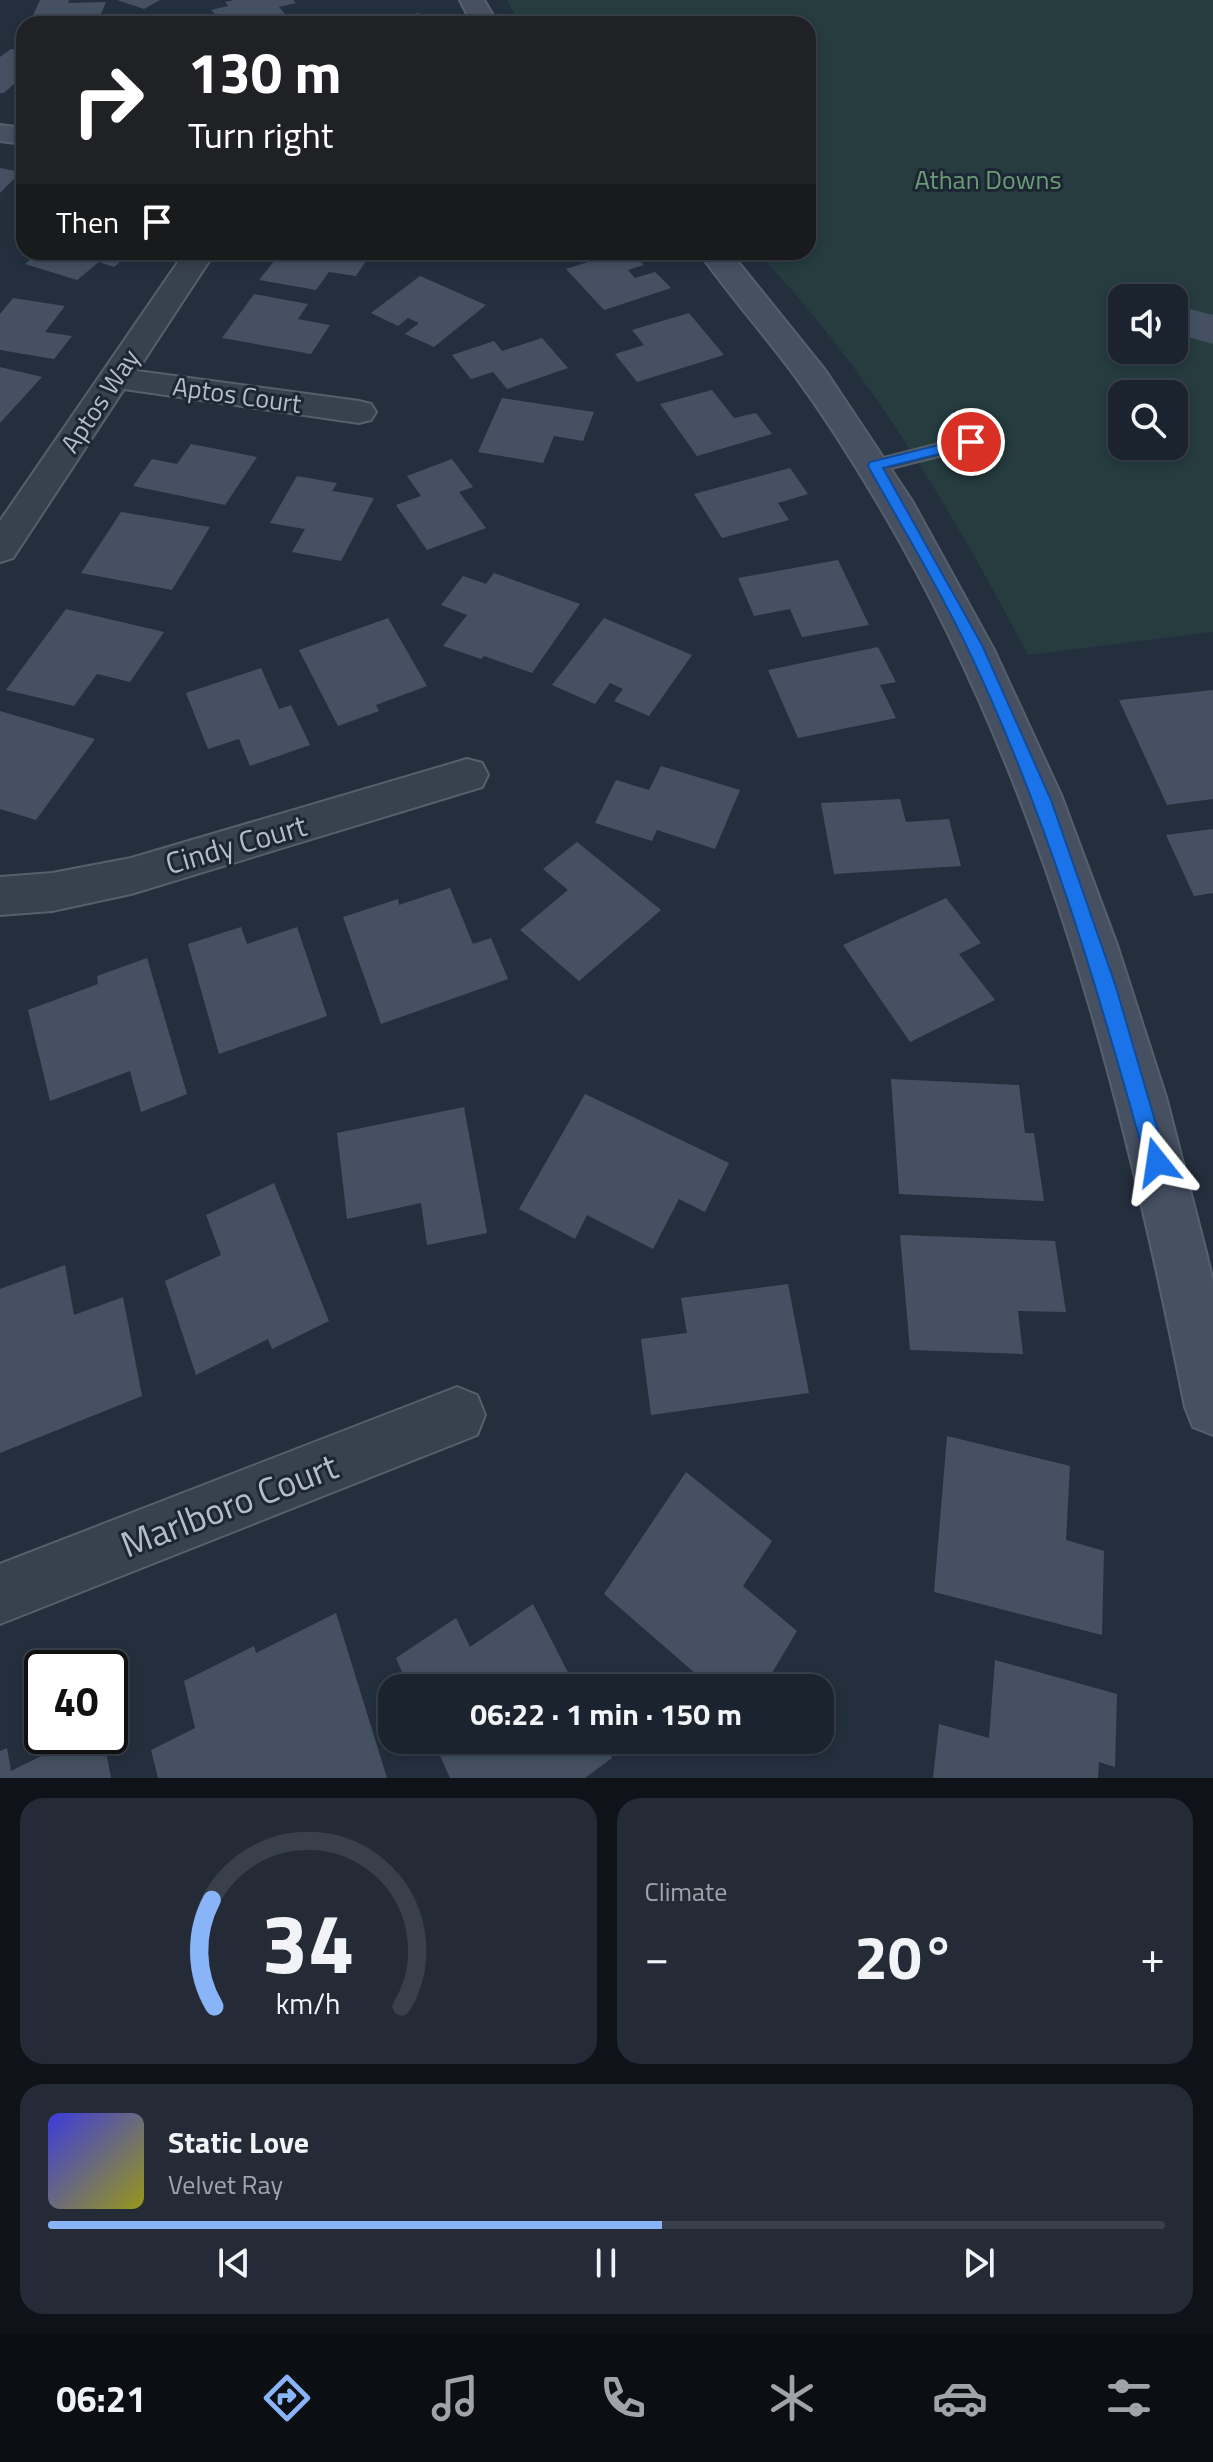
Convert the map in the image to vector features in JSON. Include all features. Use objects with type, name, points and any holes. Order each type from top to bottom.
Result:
[{"type":"street","name":"Aptos Way","points":[[0,549],[195,260]]},
{"type":"street","points":[[721,260],[795,350],[875,466],[974,645],[1012,728],[1061,850],[1136,1085],[1204,1318],[1213,1407]]},
{"type":"street","name":"Aptos Court","points":[[116,378],[359,412]]},
{"type":"street","name":"Cindy Court","points":[[0,896],[52,892],[131,876],[467,775]]},
{"type":"street","name":"Marlboro Court","points":[[0,1594],[457,1415]]},
{"type":"lane","points":[[875,466],[971,442]]},
{"type":"green space","name":"Athan Downs","points":[[507,0],[1213,0],[1213,632],[1028,655],[939,495],[836,344],[764,260],[816,260],[816,16],[516,16]]},
{"type":"building","points":[[40,0],[106,2],[100,16],[33,16]]},
{"type":"building","points":[[117,0],[160,0],[144,9]]},
{"type":"building","points":[[293,0],[296,3],[279,7],[287,16],[216,16],[211,10],[228,6],[225,2]]},
{"type":"building","points":[[11,49],[16,50],[16,82],[4,93],[0,93],[0,57]]},
{"type":"building","points":[[0,168],[16,171],[16,177],[0,193]]},
{"type":"building","points":[[30,260],[122,260],[114,267],[99,262],[77,280],[25,264]]},
{"type":"building","points":[[275,260],[367,260],[356,276],[329,272],[316,290],[259,280]]},
{"type":"building","points":[[594,260],[639,260],[644,265],[628,270],[635,278],[655,272],[671,288],[604,310],[566,269]]},
{"type":"building","points":[[420,276],[486,305],[434,347],[405,334],[419,323],[408,318],[398,326],[371,313]]},
{"type":"building","points":[[254,294],[308,304],[298,319],[330,325],[311,354],[222,338]]},
{"type":"building","points":[[13,298],[65,306],[45,332],[72,336],[54,359],[0,350],[0,314]]},
{"type":"building","points":[[1188,309],[1213,315],[1213,344],[1188,337]]},
{"type":"building","points":[[689,313],[724,355],[637,382],[615,354],[644,345],[632,330]]},
{"type":"building","points":[[542,338],[568,368],[507,389],[493,372],[471,379],[452,355],[494,341],[502,351]]},
{"type":"building","points":[[0,367],[42,377],[0,423]]},
{"type":"building","points":[[712,390],[734,418],[756,413],[772,434],[697,456],[660,404]]},
{"type":"building","points":[[502,398],[594,412],[583,441],[554,436],[543,463],[478,452]]},
{"type":"building","points":[[191,444],[257,457],[225,505],[133,486],[152,459],[177,464]]},
{"type":"building","points":[[452,459],[473,487],[459,492],[486,528],[427,550],[396,505],[421,496],[407,476]]},
{"type":"building","points":[[790,468],[808,494],[778,503],[789,520],[722,538],[694,494]]},
{"type":"building","points":[[297,476],[337,483],[332,491],[374,498],[341,561],[292,552],[305,529],[270,523]]},
{"type":"building","points":[[121,512],[210,527],[172,590],[81,573]]},
{"type":"building","points":[[838,560],[869,625],[802,637],[790,609],[754,616],[738,578]]},
{"type":"building","points":[[494,573],[580,604],[532,673],[443,646],[467,615],[441,605],[463,576],[486,584]]},
{"type":"building","points":[[66,609],[164,632],[130,682],[97,674],[74,706],[6,690]]},
{"type":"building","points":[[388,618],[427,686],[376,705],[379,711],[338,726],[299,650]]},
{"type":"building","points":[[604,618],[692,655],[649,716],[614,701],[623,689],[610,683],[595,704],[552,685]]},
{"type":"building","points":[[878,647],[896,682],[880,685],[896,718],[798,738],[768,670]]},
{"type":"building","points":[[261,668],[279,709],[291,705],[310,745],[250,766],[239,739],[208,749],[186,693]]},
{"type":"building","points":[[1213,690],[1213,799],[1167,805],[1119,700]]},
{"type":"building","points":[[0,711],[95,739],[36,820],[0,809]]},
{"type":"building","points":[[661,766],[740,790],[715,849],[657,830],[652,841],[595,823],[616,780],[649,790]]},
{"type":"building","points":[[900,799],[906,822],[949,819],[961,866],[834,874],[821,803]]},
{"type":"building","points":[[1213,829],[1213,893],[1194,896],[1166,835]]},
{"type":"building","points":[[577,842],[661,910],[579,981],[520,930],[568,890],[543,869]]},
{"type":"building","points":[[450,888],[473,944],[491,938],[508,979],[381,1024],[343,917],[398,899],[399,905]]},
{"type":"building","points":[[946,898],[981,943],[959,954],[995,1000],[910,1042],[843,945]]},
{"type":"building","points":[[241,927],[247,944],[297,927],[327,1016],[219,1054],[188,944]]},
{"type":"building","points":[[147,958],[187,1094],[141,1112],[130,1071],[50,1101],[28,1010],[98,984],[97,976]]},
{"type":"building","points":[[891,1079],[1019,1085],[1025,1133],[1034,1133],[1044,1201],[899,1194]]},
{"type":"building","points":[[585,1094],[729,1163],[705,1212],[679,1199],[653,1249],[587,1215],[575,1239],[519,1209]]},
{"type":"building","points":[[464,1107],[487,1233],[427,1245],[421,1203],[347,1219],[337,1133]]},
{"type":"building","points":[[274,1183],[329,1321],[272,1349],[268,1339],[196,1375],[165,1281],[221,1255],[206,1215]]},
{"type":"building","points":[[900,1235],[1055,1241],[1066,1312],[1018,1311],[1023,1354],[910,1350]]},
{"type":"building","points":[[65,1265],[74,1315],[123,1297],[142,1396],[0,1453],[0,1289]]},
{"type":"building","points":[[788,1284],[809,1393],[651,1415],[641,1339],[687,1333],[681,1298]]},
{"type":"building","points":[[947,1436],[1070,1466],[1066,1540],[1104,1551],[1102,1635],[934,1592]]},
{"type":"building","points":[[686,1472],[772,1541],[743,1586],[797,1631],[771,1674],[696,1674],[604,1594]]},
{"type":"building","points":[[533,1604],[569,1674],[403,1674],[396,1658],[456,1618],[470,1647]]},
{"type":"building","points":[[336,1613],[387,1778],[158,1778],[151,1750],[195,1728],[184,1681],[254,1646],[256,1653]]},
{"type":"building","points":[[995,1660],[1117,1694],[1115,1767],[1099,1762],[1098,1778],[933,1778],[939,1724],[989,1738]]},
{"type":"building","points":[[7,1748],[11,1771],[45,1754],[106,1754],[111,1778],[0,1778],[0,1751]]},
{"type":"building","points":[[439,1754],[610,1754],[612,1758],[585,1778],[450,1778]]},
{"type":"route","points":[[971,442],[875,466],[916,535],[974,645],[1042,800],[1107,987],[1157,1162]]}]
